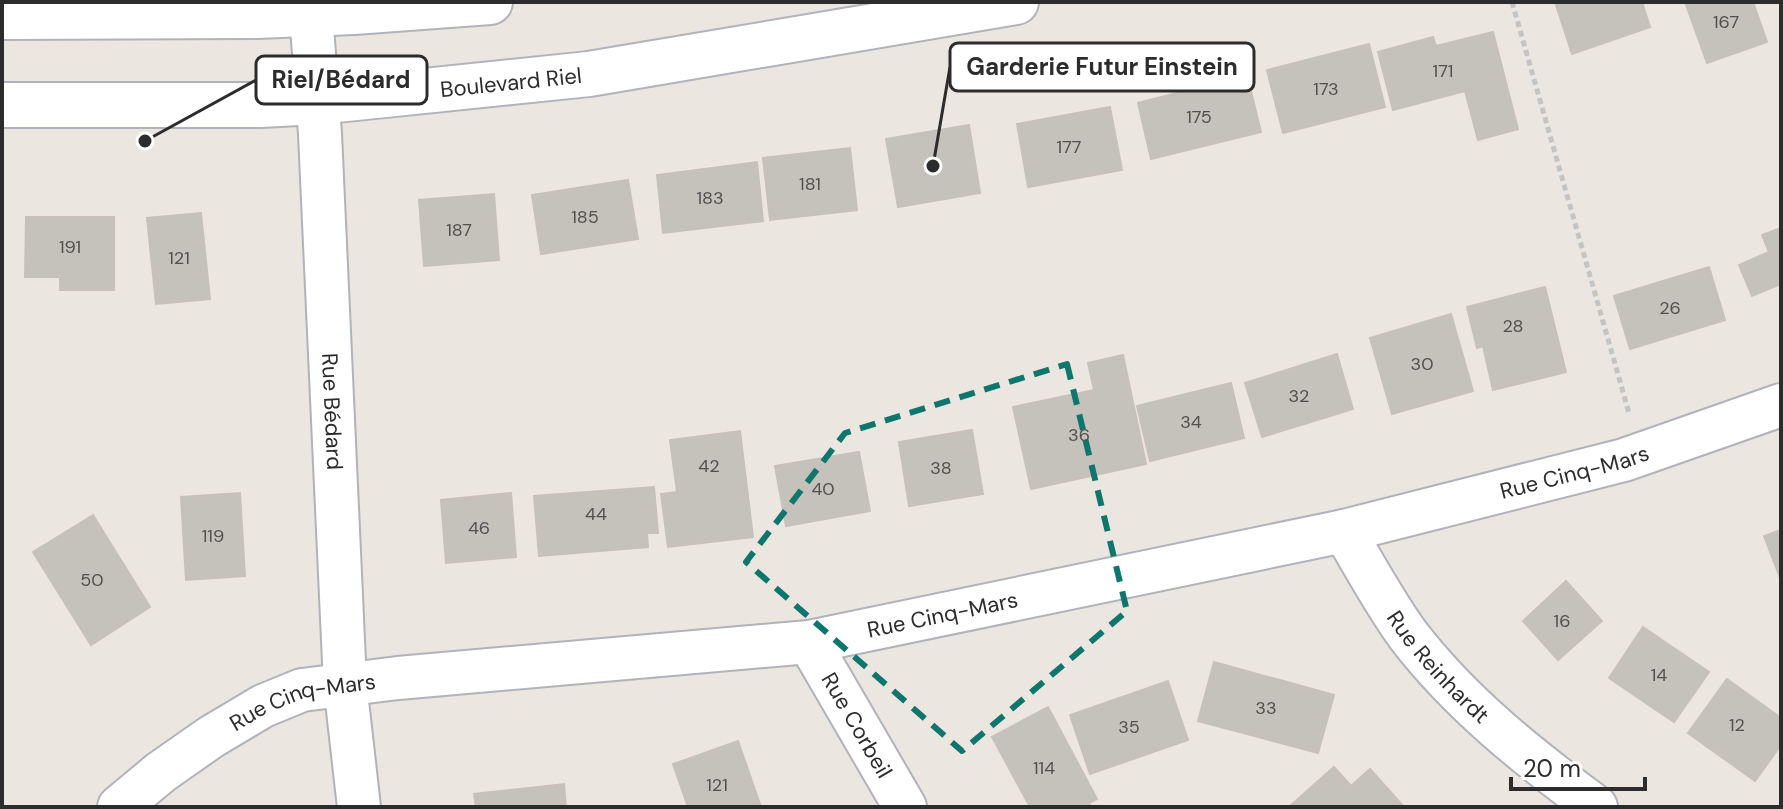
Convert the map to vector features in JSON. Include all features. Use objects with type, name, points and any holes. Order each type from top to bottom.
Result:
[{"type":"street","points":[[2,17],[257,16],[490,2]]},
{"type":"street","name":"Boulevard Riel","points":[[2,105],[261,105],[317,102],[589,74],[1016,2]]},
{"type":"street","name":"Rue Bédard","points":[[311,14],[345,684],[359,807]]},
{"type":"street","name":"Rue Cinq-Mars","points":[[119,807],[161,772],[211,737],[263,706],[302,690],[809,642],[1344,531],[1609,464],[1781,405]]},
{"type":"street","name":"Rue Reinhardt","points":[[1344,531],[1375,586],[1408,634],[1444,678],[1509,739],[1596,807]]},
{"type":"street","name":"Rue Corbeil","points":[[809,642],[905,807]]},
{"type":"path","points":[[1512,2],[1641,454]]},
{"type":"highlighted area","points":[[1067,364],[1127,611],[962,751],[746,562],[845,433]]},
{"type":"building","points":[[1555,2],[1642,2],[1650,27],[1572,54]]},
{"type":"building","points":[[1685,2],[1753,2],[1767,42],[1707,63]]},
{"type":"building","points":[[1493,32],[1518,129],[1478,140],[1465,91],[1393,110],[1378,52],[1433,37],[1436,46]]},
{"type":"building","points":[[1369,44],[1385,107],[1283,133],[1267,70]]},
{"type":"building","points":[[1247,75],[1261,132],[1151,159],[1138,103]]},
{"type":"building","points":[[1110,107],[1122,170],[1028,187],[1017,124]]},
{"type":"building","points":[[969,125],[980,193],[898,207],[886,139]]},
{"type":"building","points":[[850,148],[857,210],[770,220],[763,158]]},
{"type":"building","points":[[757,162],[763,221],[663,233],[657,175]]},
{"type":"building","points":[[628,180],[638,239],[541,254],[532,195]]},
{"type":"building","points":[[494,194],[499,260],[424,266],[419,200]]},
{"type":"building","points":[[201,213],[210,299],[156,304],[147,218]]},
{"type":"building","points":[[26,217],[114,217],[114,290],[60,290],[60,277],[25,277]]},
{"type":"building","points":[[1781,228],[1781,284],[1752,296],[1739,265],[1769,252],[1762,235]]},
{"type":"building","points":[[1709,267],[1725,320],[1630,349],[1614,296]]},
{"type":"building","points":[[1545,287],[1566,372],[1493,390],[1483,346],[1477,348],[1467,307]]},
{"type":"building","points":[[1451,314],[1473,391],[1392,414],[1370,338]]},
{"type":"building","points":[[1337,354],[1353,409],[1262,437],[1245,383]]},
{"type":"building","points":[[1123,355],[1146,464],[1031,489],[1013,407],[1094,390],[1088,363]]},
{"type":"building","points":[[1231,383],[1244,438],[1150,461],[1137,406]]},
{"type":"building","points":[[972,430],[983,494],[909,506],[899,442]]},
{"type":"building","points":[[740,431],[753,537],[668,547],[661,494],[677,492],[670,440]]},
{"type":"building","points":[[859,452],[870,511],[786,526],[775,466]]},
{"type":"building","points":[[654,487],[658,533],[647,533],[648,547],[539,556],[534,496]]},
{"type":"building","points":[[240,493],[245,576],[186,580],[181,497]]},
{"type":"building","points":[[511,493],[516,557],[446,563],[441,500]]},
{"type":"building","points":[[93,515],[150,607],[91,645],[33,552]]},
{"type":"building","points":[[1781,530],[1781,580],[1764,536]]},
{"type":"building","points":[[1566,581],[1602,621],[1558,660],[1523,621]]},
{"type":"building","points":[[1643,627],[1709,672],[1674,722],[1609,678]]},
{"type":"building","points":[[1214,662],[1334,695],[1318,753],[1198,721]]},
{"type":"building","points":[[1727,679],[1781,718],[1781,745],[1755,781],[1688,733]]},
{"type":"building","points":[[1168,681],[1188,740],[1090,774],[1070,715]]},
{"type":"building","points":[[1048,707],[1097,799],[1089,803],[1091,807],[1030,807],[992,737]]},
{"type":"building","points":[[738,741],[761,807],[688,807],[673,764]]},
{"type":"building","points":[[1334,767],[1351,786],[1370,769],[1404,807],[1290,806]]},
{"type":"building","points":[[564,784],[566,807],[476,807],[474,794]]},
{"type":"place","name":"Riel/Bédard","points":[[145,141]]},
{"type":"place","name":"Garderie Futur Einstein","points":[[933,166]]}]
